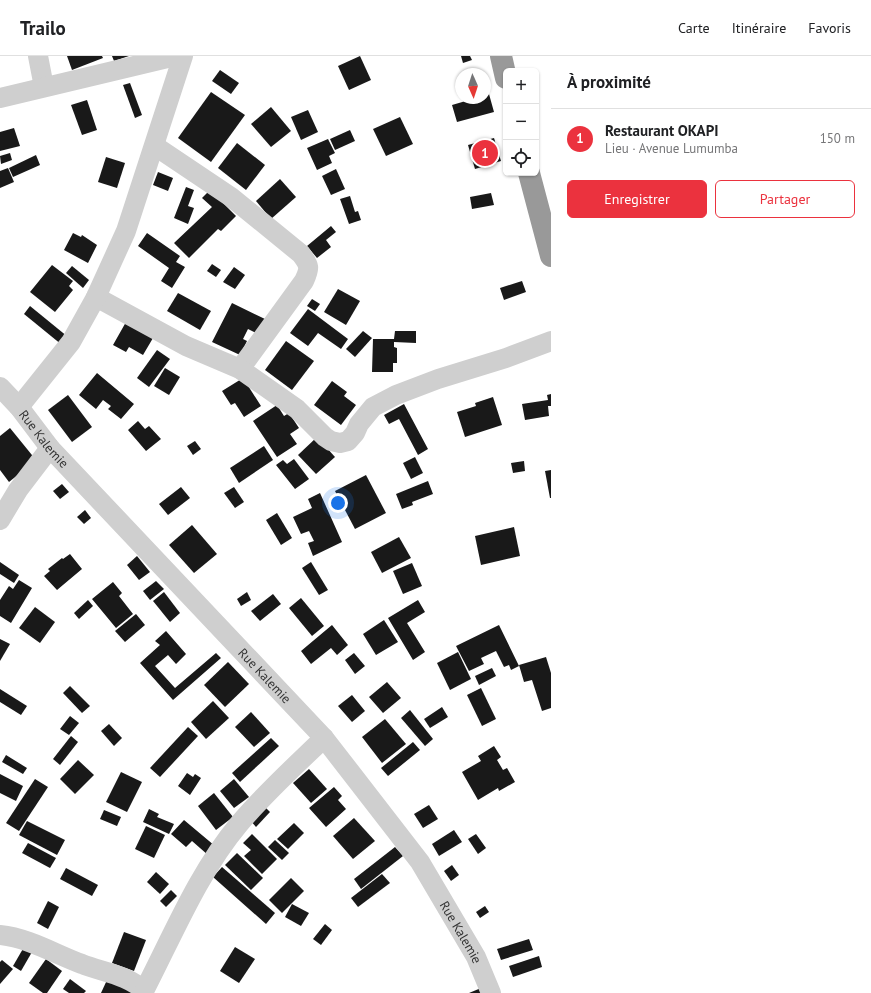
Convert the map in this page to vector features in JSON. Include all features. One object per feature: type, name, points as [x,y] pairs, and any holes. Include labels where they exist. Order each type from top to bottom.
[{"type":"highway","points":[[501,56],[504,68]]},
{"type":"highway","points":[[530,176],[551,256]]},
{"type":"street","points":[[38,56],[44,87]]},
{"type":"street","points":[[0,98],[176,56]]},
{"type":"street","points":[[20,407],[70,342],[96,297],[126,231],[155,146],[183,56]]},
{"type":"street","points":[[155,146],[231,197],[301,254],[308,263],[308,271],[304,281],[240,369]]},
{"type":"street","points":[[96,297],[186,346],[240,369],[297,409],[331,441],[340,443],[348,441],[359,424],[373,408],[396,395],[551,341]]},
{"type":"street","name":"Rue Kalemie","points":[[0,387],[20,407],[50,448],[324,738],[420,862],[476,957],[491,993]]},
{"type":"street","points":[[0,520],[18,490],[50,448]]},
{"type":"street","points":[[0,935],[9,936],[41,946],[82,965],[137,984],[144,992],[204,874],[238,825],[277,783],[324,738]]},
{"type":"building","points":[[67,56],[102,56],[103,58],[72,70]]},
{"type":"building","points":[[112,56],[129,56],[114,61]]},
{"type":"building","points":[[360,56],[371,80],[349,90],[338,66]]},
{"type":"building","points":[[461,56],[470,56],[472,60],[463,63]]},
{"type":"building","points":[[220,70],[239,83],[231,94],[212,81]]},
{"type":"building","points":[[130,83],[142,115],[135,118],[123,85]]},
{"type":"building","points":[[211,92],[245,115],[211,162],[178,138]]},
{"type":"building","points":[[87,100],[97,130],[82,135],[71,105]]},
{"type":"building","points":[[491,101],[494,112],[457,122],[452,105],[491,104]]},
{"type":"building","points":[[271,107],[291,131],[271,147],[251,124]]},
{"type":"building","points":[[308,110],[318,132],[301,140],[291,117]]},
{"type":"building","points":[[400,117],[413,144],[386,156],[373,129]]},
{"type":"building","points":[[14,128],[20,146],[0,151],[0,132]]},
{"type":"building","points":[[350,130],[355,141],[335,150],[330,139]]},
{"type":"building","points":[[494,138],[501,161],[475,169],[468,145]]},
{"type":"building","points":[[328,139],[335,153],[329,156],[332,163],[317,170],[307,148]]},
{"type":"building","points":[[237,143],[265,165],[246,190],[218,168]]},
{"type":"building","points":[[10,153],[12,160],[1,164],[0,156]]},
{"type":"building","points":[[36,155],[40,165],[13,177],[9,168]]},
{"type":"building","points":[[106,157],[125,163],[117,188],[98,182]]},
{"type":"building","points":[[8,168],[14,182],[0,188],[0,171]]},
{"type":"building","points":[[336,169],[345,189],[331,195],[322,176]]},
{"type":"building","points":[[158,172],[173,178],[168,191],[153,185]]},
{"type":"building","points":[[280,179],[296,197],[271,219],[256,201]]},
{"type":"building","points":[[186,187],[194,190],[188,206],[194,208],[188,224],[174,218]]},
{"type":"building","points":[[210,190],[236,216],[221,231],[218,229],[189,258],[174,243],[212,207],[202,198]]},
{"type":"building","points":[[491,193],[494,205],[472,209],[470,197]]},
{"type":"building","points":[[350,196],[355,212],[358,211],[361,220],[349,224],[340,199]]},
{"type":"building","points":[[331,226],[336,232],[326,240],[331,247],[317,258],[307,246]]},
{"type":"building","points":[[73,233],[81,237],[82,235],[97,245],[88,263],[64,250]]},
{"type":"building","points":[[147,233],[180,256],[176,262],[185,267],[172,288],[161,281],[169,268],[138,246]]},
{"type":"building","points":[[212,264],[221,270],[216,277],[207,271]]},
{"type":"building","points":[[52,265],[73,281],[69,286],[73,290],[55,312],[30,292]]},
{"type":"building","points":[[72,266],[89,280],[83,288],[66,273]]},
{"type":"building","points":[[234,267],[245,275],[235,289],[223,282]]},
{"type":"building","points":[[522,281],[526,292],[504,300],[500,288]]},
{"type":"building","points":[[338,289],[360,301],[346,325],[324,312]]},
{"type":"building","points":[[178,293],[211,311],[200,330],[167,311]]},
{"type":"building","points":[[312,299],[320,304],[315,311],[307,306]]},
{"type":"building","points":[[232,303],[265,319],[258,334],[248,329],[243,339],[247,341],[240,355],[212,342]]},
{"type":"building","points":[[30,306],[68,337],[62,345],[24,314]]},
{"type":"building","points":[[308,309],[348,339],[341,349],[318,333],[308,346],[290,333]]},
{"type":"building","points":[[126,322],[153,338],[143,355],[129,347],[126,352],[113,345]]},
{"type":"building","points":[[363,331],[372,338],[355,357],[346,349]]},
{"type":"building","points":[[395,331],[416,331],[416,343],[394,342],[394,347],[397,348],[397,363],[393,363],[393,372],[372,372],[373,339],[394,339]]},
{"type":"building","points":[[286,341],[314,361],[292,390],[265,370]]},
{"type":"building","points":[[157,350],[170,359],[149,387],[137,378]]},
{"type":"building","points":[[165,368],[180,377],[169,395],[154,386]]},
{"type":"building","points":[[97,373],[134,404],[121,419],[108,409],[111,406],[103,400],[96,409],[79,395]]},
{"type":"building","points":[[243,378],[261,406],[244,417],[235,403],[231,405],[222,391]]},
{"type":"building","points":[[332,381],[347,392],[344,396],[356,405],[341,425],[314,405]]},
{"type":"building","points":[[551,394],[551,406],[548,406],[549,416],[525,420],[522,404],[548,400],[547,395]]},
{"type":"building","points":[[68,395],[92,427],[72,442],[48,410]]},
{"type":"building","points":[[493,397],[502,425],[465,437],[457,412],[476,406],[475,403]]},
{"type":"building","points":[[404,404],[428,449],[418,455],[399,419],[389,424],[384,415]]},
{"type":"building","points":[[277,405],[284,416],[289,413],[299,428],[290,434],[297,444],[277,457],[253,421]]},
{"type":"building","points":[[138,421],[145,429],[149,426],[161,439],[146,451],[128,430]]},
{"type":"building","points":[[10,428],[36,460],[9,482],[0,470],[0,436]]},
{"type":"building","points":[[317,437],[335,457],[316,474],[298,455]]},
{"type":"building","points":[[195,441],[201,449],[193,455],[187,446]]},
{"type":"building","points":[[264,446],[273,460],[239,483],[230,468]]},
{"type":"building","points":[[415,457],[423,473],[411,479],[403,463]]},
{"type":"building","points":[[294,459],[309,479],[295,489],[276,465],[283,460],[287,464]]},
{"type":"building","points":[[524,461],[525,471],[513,473],[511,463]]},
{"type":"building","points":[[551,470],[551,498],[550,498],[545,471]]},
{"type":"building","points":[[366,475],[386,513],[355,529],[335,491]]},
{"type":"building","points":[[428,481],[433,494],[412,502],[413,505],[402,509],[396,494]]},
{"type":"building","points":[[62,484],[69,492],[60,499],[53,491]]},
{"type":"building","points":[[181,487],[190,498],[168,515],[159,504]]},
{"type":"building","points":[[234,487],[244,502],[235,508],[224,493]]},
{"type":"building","points":[[320,493],[342,542],[313,556],[308,543],[314,541],[309,531],[301,534],[293,517],[312,508],[308,499]]},
{"type":"building","points":[[85,510],[91,518],[84,524],[77,517]]},
{"type":"building","points":[[277,513],[292,538],[281,545],[266,520]]},
{"type":"building","points":[[192,525],[217,554],[194,573],[169,545]]},
{"type":"building","points":[[514,527],[520,556],[481,565],[475,536]]},
{"type":"building","points":[[399,537],[411,558],[382,573],[371,552]]},
{"type":"building","points":[[70,554],[82,569],[57,590],[44,576],[50,571],[48,569],[62,558],[63,559]]},
{"type":"building","points":[[137,556],[150,572],[139,580],[127,565]]},
{"type":"building","points":[[0,562],[19,575],[14,583],[0,574]]},
{"type":"building","points":[[311,562],[328,590],[319,595],[302,568]]},
{"type":"building","points":[[412,563],[422,586],[403,594],[393,571]]},
{"type":"building","points":[[19,580],[32,588],[11,623],[0,616],[0,600],[9,586],[13,589]]},
{"type":"building","points":[[156,581],[164,589],[150,600],[143,591]]},
{"type":"building","points":[[113,582],[122,593],[119,596],[133,614],[116,628],[92,599]]},
{"type":"building","points":[[164,592],[180,613],[170,622],[153,601]]},
{"type":"building","points":[[247,592],[251,600],[241,606],[237,599]]},
{"type":"building","points":[[273,594],[281,604],[260,621],[251,611]]},
{"type":"building","points":[[301,598],[324,626],[312,636],[289,608]]},
{"type":"building","points":[[88,600],[93,606],[79,619],[74,613]]},
{"type":"building","points":[[418,600],[425,612],[407,623],[425,652],[413,660],[388,618]]},
{"type":"building","points":[[35,607],[55,622],[40,643],[19,628]]},
{"type":"building","points":[[136,614],[145,625],[125,642],[115,631]]},
{"type":"building","points":[[384,620],[398,642],[376,655],[363,634]]},
{"type":"building","points":[[332,625],[348,645],[337,655],[331,648],[311,664],[301,651]]},
{"type":"building","points":[[499,625],[519,666],[511,670],[509,665],[504,667],[496,651],[481,658],[484,664],[469,671],[456,646]]},
{"type":"building","points":[[166,631],[186,654],[176,664],[168,655],[155,666],[175,688],[216,653],[221,658],[173,700],[140,663],[160,645],[155,641]]},
{"type":"building","points":[[0,639],[10,644],[0,661]]},
{"type":"building","points":[[458,652],[471,679],[450,690],[437,663]]},
{"type":"building","points":[[354,653],[365,666],[355,674],[345,660]]},
{"type":"building","points":[[546,657],[551,673],[551,708],[542,711],[532,680],[524,682],[519,665]]},
{"type":"building","points":[[228,662],[249,684],[225,707],[204,685]]},
{"type":"building","points":[[492,668],[496,676],[479,685],[475,676]]},
{"type":"building","points":[[387,682],[401,698],[383,713],[369,697]]},
{"type":"building","points":[[70,686],[90,706],[82,713],[63,693]]},
{"type":"building","points":[[481,688],[496,719],[482,726],[467,695]]},
{"type":"building","points":[[0,689],[27,706],[21,715],[0,702]]},
{"type":"building","points":[[352,695],[365,711],[352,722],[338,706]]},
{"type":"building","points":[[213,701],[229,718],[206,739],[191,722]]},
{"type":"building","points":[[442,707],[448,717],[430,728],[424,719]]},
{"type":"building","points":[[410,710],[433,739],[425,746],[401,718]]},
{"type":"building","points":[[251,712],[270,733],[254,747],[235,727]]},
{"type":"building","points":[[70,716],[79,723],[69,735],[60,729]]},
{"type":"building","points":[[385,719],[406,744],[382,763],[362,737]]},
{"type":"building","points":[[109,724],[122,738],[114,746],[101,731]]},
{"type":"building","points":[[188,727],[198,736],[160,777],[150,768]]},
{"type":"building","points":[[71,736],[78,742],[60,765],[53,759]]},
{"type":"building","points":[[271,738],[279,746],[240,782],[232,773]]},
{"type":"building","points":[[413,742],[420,750],[388,776],[381,768]]},
{"type":"building","points":[[494,746],[501,757],[497,760],[503,770],[507,768],[515,782],[499,791],[498,788],[478,800],[462,772],[481,761],[478,756]]},
{"type":"building","points":[[6,755],[27,768],[23,774],[2,762]]},
{"type":"building","points":[[78,760],[94,775],[75,794],[60,779]]},
{"type":"building","points":[[309,769],[327,789],[311,803],[293,783]]},
{"type":"building","points":[[121,772],[142,782],[127,812],[106,802]]},
{"type":"building","points":[[187,773],[193,777],[195,774],[201,778],[190,795],[178,786]]},
{"type":"building","points":[[0,774],[23,786],[16,801],[0,793]]},
{"type":"building","points":[[35,779],[48,787],[19,831],[6,823]]},
{"type":"building","points":[[234,779],[249,797],[234,808],[220,791]]},
{"type":"building","points":[[334,787],[342,796],[338,800],[346,809],[326,827],[309,808]]},
{"type":"building","points":[[214,793],[233,817],[216,830],[198,806]]},
{"type":"building","points":[[429,805],[438,819],[423,828],[414,814]]},
{"type":"building","points":[[264,806],[270,812],[256,827],[250,820]]},
{"type":"building","points":[[149,809],[159,814],[157,817],[174,824],[169,834],[143,822]]},
{"type":"building","points":[[104,810],[121,817],[117,826],[100,819]]},
{"type":"building","points":[[354,818],[375,841],[353,859],[333,836]]},
{"type":"building","points":[[184,820],[215,846],[208,855],[192,841],[186,847],[171,834]]},
{"type":"building","points":[[27,821],[65,840],[57,855],[19,835]]},
{"type":"building","points":[[294,823],[304,833],[288,849],[277,839]]},
{"type":"building","points":[[146,826],[165,835],[154,858],[135,849]]},
{"type":"building","points":[[454,830],[462,842],[439,856],[432,844]]},
{"type":"building","points":[[252,834],[277,859],[262,874],[244,856],[251,850],[243,843]]},
{"type":"building","points":[[476,834],[486,848],[478,854],[468,839]]},
{"type":"building","points":[[275,840],[289,853],[282,860],[268,847]]},
{"type":"building","points":[[28,843],[56,858],[50,868],[22,853]]},
{"type":"building","points":[[395,847],[403,856],[361,889],[354,879]]},
{"type":"building","points":[[237,853],[263,878],[251,890],[225,865]]},
{"type":"building","points":[[452,865],[459,875],[451,881],[444,871]]},
{"type":"building","points":[[222,867],[275,913],[266,924],[213,877]]},
{"type":"building","points":[[66,868],[98,885],[92,896],[60,879]]},
{"type":"building","points":[[156,872],[169,884],[160,894],[147,882]]},
{"type":"building","points":[[382,874],[390,883],[358,907],[351,898]]},
{"type":"building","points":[[291,878],[304,891],[282,913],[269,900]]},
{"type":"building","points":[[171,890],[177,896],[166,907],[160,901]]},
{"type":"building","points":[[48,901],[59,907],[48,929],[37,923]]},
{"type":"building","points":[[292,904],[309,913],[301,926],[285,917]]},
{"type":"building","points":[[485,906],[489,912],[480,918],[476,912]]},
{"type":"building","points":[[325,924],[332,930],[321,945],[313,939]]},
{"type":"building","points":[[124,932],[146,940],[134,971],[112,963]]},
{"type":"building","points":[[529,939],[533,950],[501,960],[497,949]]},
{"type":"building","points":[[24,947],[32,952],[21,971],[13,966]]},
{"type":"building","points":[[235,947],[255,959],[239,983],[220,971]]},
{"type":"building","points":[[539,956],[542,967],[513,977],[509,966]]},
{"type":"building","points":[[46,959],[62,971],[47,993],[43,993],[29,983]]},
{"type":"building","points":[[2,960],[13,969],[0,984],[0,962]]},
{"type":"building","points":[[70,979],[86,991],[84,993],[69,993],[63,989]]},
{"type":"building","points":[[107,980],[134,993],[101,993]]},
{"type":"building","points":[[481,988],[482,993],[469,993]]},
{"type":"place","name":"Restaurant OKAPI","points":[[485,153]]}]
